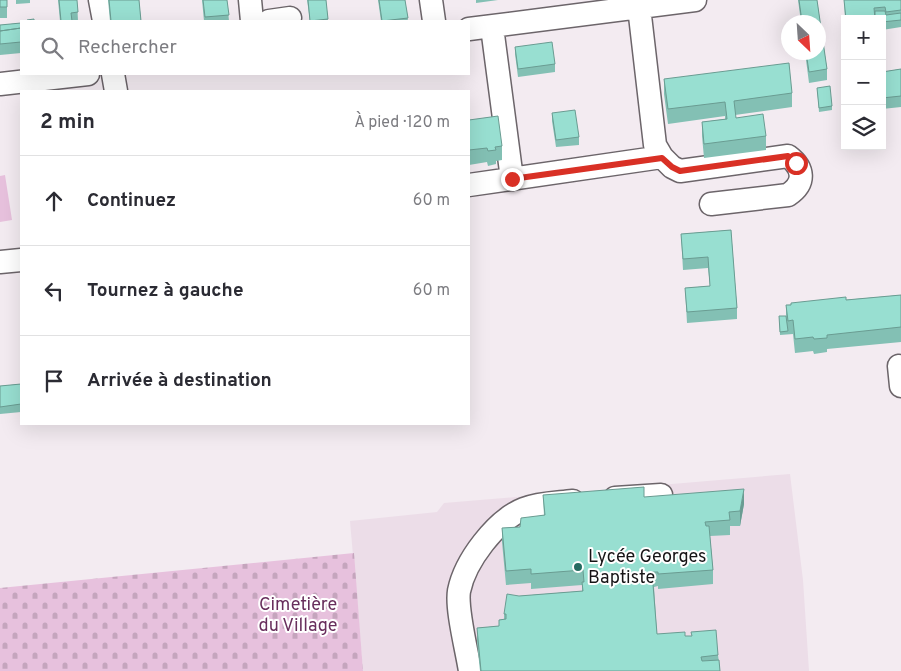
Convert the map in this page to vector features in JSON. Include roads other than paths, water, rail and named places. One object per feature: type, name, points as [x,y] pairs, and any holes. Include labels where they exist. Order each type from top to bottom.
[{"type":"lane","points":[[100,0],[104,20]]},
{"type":"lane","points":[[250,0],[252,20]]},
{"type":"lane","points":[[431,0],[434,20]]},
{"type":"lane","points":[[470,29],[492,27],[616,5],[639,7],[695,0]]},
{"type":"lane","points":[[639,7],[655,144],[662,158],[680,171],[788,156],[796,163],[801,172],[800,182],[794,191],[788,195],[711,204]]},
{"type":"lane","points":[[492,27],[512,179]]},
{"type":"lane","points":[[0,84],[79,75]]},
{"type":"lane","points":[[113,75],[116,90]]},
{"type":"lane","points":[[470,185],[662,158]]},
{"type":"lane","points":[[0,262],[20,260]]},
{"type":"lane","points":[[470,671],[459,591],[470,561],[481,545],[506,518],[524,508],[544,504],[661,496]]},
{"type":"place","name":"Lycée Georges Baptiste","points":[[578,567]]},
{"type":"park label","name":"Cimetière du Village","points":[[298,615]]}]
